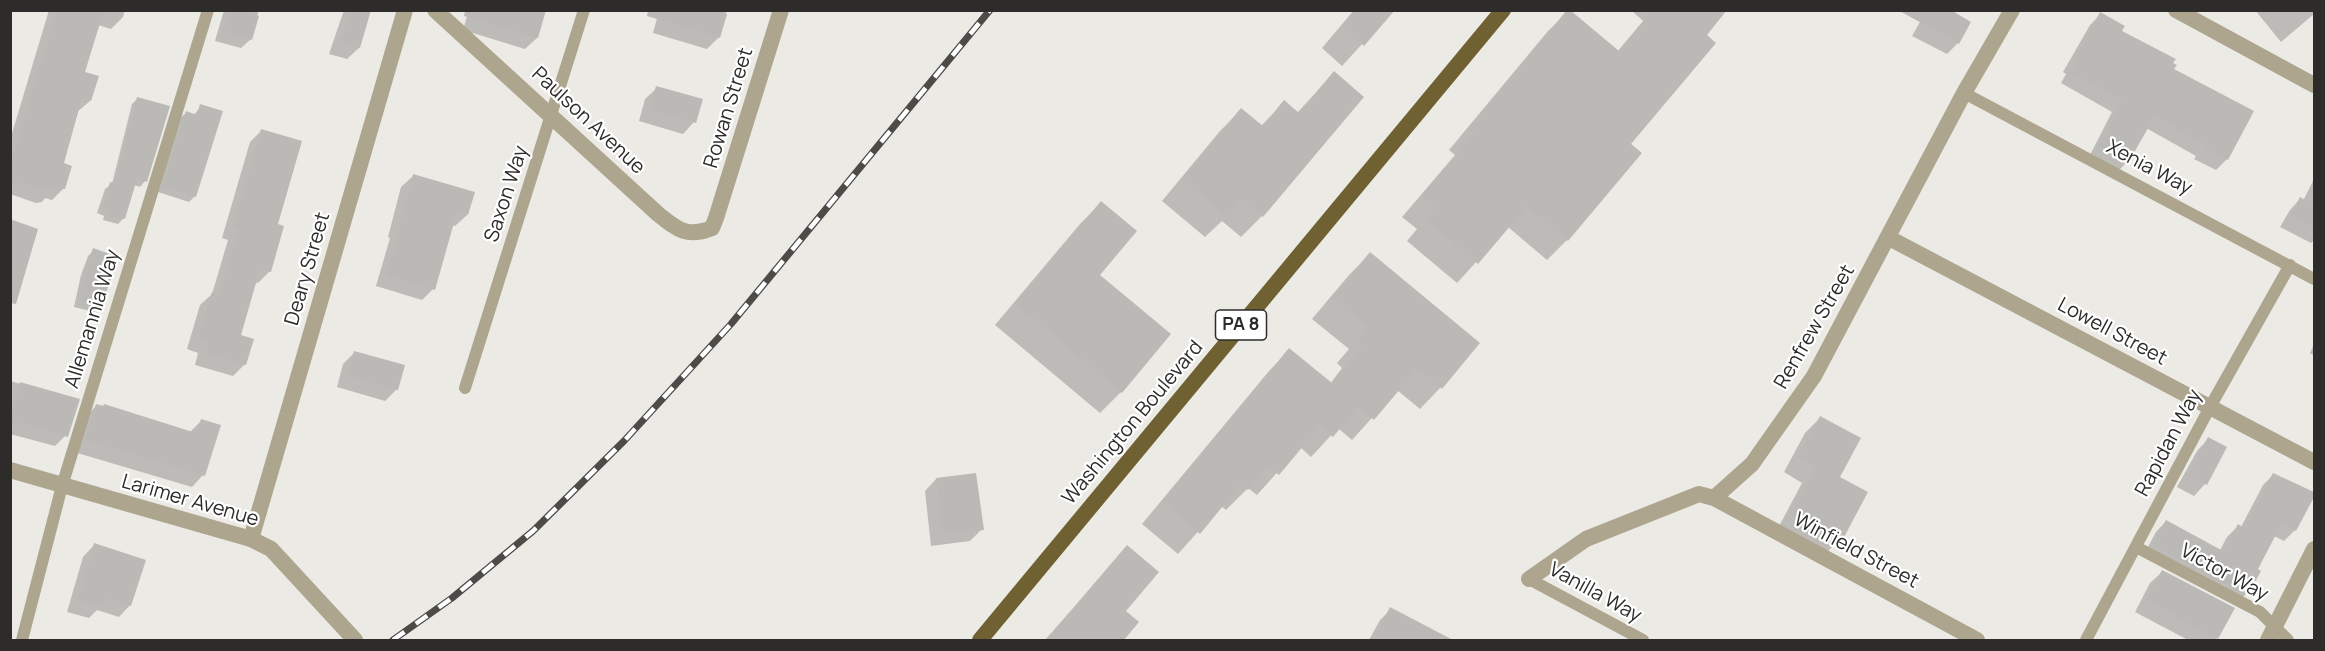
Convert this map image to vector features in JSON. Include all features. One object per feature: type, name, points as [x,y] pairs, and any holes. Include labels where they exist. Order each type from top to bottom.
[{"type":"highway","name":"Washington Boulevard","points":[[980,640],[1503,10]]},
{"type":"street","name":"Deary Street","points":[[251,539],[405,10]]},
{"type":"street","name":"Paulson Avenue","points":[[435,10],[675,228],[696,234],[712,228],[716,218]]},
{"type":"street","name":"Rowan Street","points":[[716,218],[781,10]]},
{"type":"street","name":"Renfrew Street","points":[[1714,498],[1752,464],[1814,376],[1964,93],[2012,10]]},
{"type":"street","points":[[2176,10],[2314,85]]},
{"type":"street","name":"Lowell Street","points":[[1889,238],[2314,462]]},
{"type":"street","name":"Larimer Avenue","points":[[10,470],[251,539],[271,549],[355,640]]},
{"type":"street","points":[[1529,579],[1587,539],[1699,494],[1714,498]]},
{"type":"street","name":"Winfield Street","points":[[1714,498],[1977,640]]},
{"type":"street","points":[[2271,634],[2314,549]]},
{"type":"lane","name":"Allemannia Way","points":[[22,640],[62,486],[208,10]]},
{"type":"lane","name":"Saxon Way","points":[[465,388],[584,10]]},
{"type":"lane","name":"Xenia Way","points":[[1964,93],[2314,279]]},
{"type":"lane","name":"Rapidan Way","points":[[2086,640],[2210,407],[2290,265]]},
{"type":"lane","name":"Victor Way","points":[[2136,547],[2260,612],[2271,634],[2288,640]]},
{"type":"lane","name":"Vanilla Way","points":[[1529,579],[1643,640]]},
{"type":"building","points":[[57,10],[104,10],[85,72],[99,76],[91,101],[82,98],[64,163],[72,166],[65,189],[56,187],[55,191],[50,190],[49,192],[10,180],[10,164]]},
{"type":"building","points":[[230,10],[240,10],[259,16],[252,40],[224,31]]},
{"type":"building","points":[[350,10],[371,10],[360,48],[340,43]]},
{"type":"building","points":[[465,10],[546,10],[538,38],[464,16]]},
{"type":"building","points":[[648,10],[715,10],[727,14],[720,38],[647,16]]},
{"type":"building","points":[[1355,10],[1395,10],[1364,46],[1342,26]]},
{"type":"building","points":[[1567,10],[1570,10],[1619,51],[1653,10],[1727,10],[1707,35],[1716,43],[1631,144],[1642,153],[1568,241],[1527,206],[1478,264],[1426,220],[1436,208],[1421,196],[1474,134],[1468,129]]},
{"type":"building","points":[[1898,10],[1951,10],[1971,22],[1959,44]]},
{"type":"building","points":[[2100,12],[2125,26],[2122,31],[2176,59],[2173,63],[2177,65],[2174,69],[2254,111],[2228,160],[2204,148],[2206,145],[2155,116],[2128,163],[2098,146],[2122,101],[2071,72],[2076,63],[2073,61]]},
{"type":"building","points":[[1334,71],[1364,97],[1263,217],[1243,199],[1227,217],[1182,179],[1241,108],[1263,126],[1284,100],[1299,113]]},
{"type":"building","points":[[656,86],[703,99],[696,123],[649,109]]},
{"type":"building","points":[[137,97],[170,106],[147,182],[137,179],[125,219],[107,215],[109,210],[102,208],[110,182],[115,183]]},
{"type":"building","points":[[200,104],[223,111],[196,197],[162,187],[186,111],[197,115]]},
{"type":"building","points":[[261,129],[302,141],[278,224],[284,226],[271,272],[260,269],[241,335],[254,339],[246,365],[206,353],[209,341],[198,338],[212,292],[219,294],[239,228],[233,226]]},
{"type":"building","points":[[413,174],[475,192],[468,215],[457,212],[435,290],[386,275],[401,226],[399,226]]},
{"type":"building","points":[[2300,197],[2314,205],[2314,229],[2290,216]]},
{"type":"building","points":[[1101,201],[1137,231],[1100,275],[1171,334],[1122,393],[1015,303]]},
{"type":"building","points":[[10,219],[38,229],[16,304],[10,303]]},
{"type":"building","points":[[93,248],[118,257],[101,308],[79,301]]},
{"type":"building","points":[[1370,252],[1480,343],[1442,389],[1417,369],[1374,420],[1358,407],[1333,437],[1320,426],[1279,475],[1268,466],[1248,490],[1241,484],[1200,534],[1162,502],[1289,348],[1332,383],[1362,346],[1357,342],[1369,327],[1332,298]]},
{"type":"building","points":[[354,351],[405,365],[398,390],[348,376]]},
{"type":"building","points":[[20,382],[80,399],[68,437],[10,420]]},
{"type":"building","points":[[96,404],[103,406],[104,404],[196,433],[201,419],[221,425],[205,476],[85,440]]},
{"type":"building","points":[[1820,416],[1861,438],[1840,477],[1868,492],[1843,539],[1791,514],[1816,467],[1798,457]]},
{"type":"building","points":[[2208,437],[2227,447],[2207,485],[2188,475]]},
{"type":"building","points":[[976,473],[984,530],[943,535],[936,478]]},
{"type":"building","points":[[2273,473],[2314,492],[2314,497],[2296,531],[2282,523],[2258,569],[2261,571],[2249,593],[2244,590],[2242,593],[2153,545],[2166,520],[2223,551],[2238,524],[2244,528]]},
{"type":"building","points":[[94,543],[146,560],[131,606],[105,598],[102,607],[78,600]]},
{"type":"building","points":[[1127,545],[1159,572],[1126,611],[1139,622],[1124,640],[1046,640]]},
{"type":"building","points":[[2162,570],[2235,608],[2218,639],[2146,600]]},
{"type":"building","points":[[1390,607],[1453,640],[1373,640]]},
{"type":"railway","points":[[393,640],[452,598],[533,531],[624,441],[731,324],[990,10]]}]
